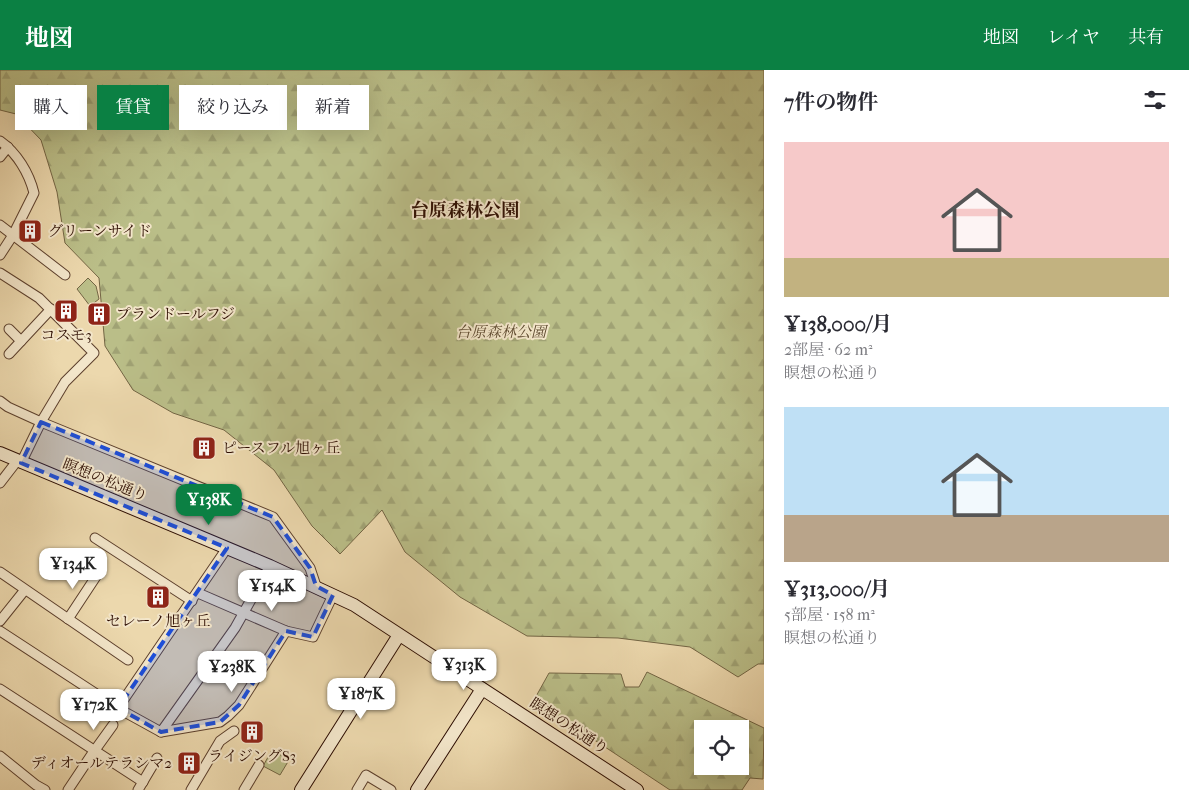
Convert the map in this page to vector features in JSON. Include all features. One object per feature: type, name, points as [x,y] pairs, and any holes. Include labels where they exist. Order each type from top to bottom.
[{"type":"street","points":[[0,157],[4,144]]},
{"type":"street","points":[[0,255],[13,235],[34,192],[30,177],[4,144]]},
{"type":"street","points":[[0,225],[65,275]]},
{"type":"street","points":[[0,273],[40,298],[94,353],[65,382],[19,462],[0,483]]},
{"type":"street","points":[[9,354],[51,309]]},
{"type":"street","points":[[10,329],[21,341]]},
{"type":"street","points":[[0,401],[8,407],[41,422],[273,518],[310,568],[316,586]]},
{"type":"street","name":"瞑想の松通り","points":[[0,453],[270,566],[354,605],[637,790]]},
{"type":"street","points":[[95,538],[192,601]]},
{"type":"street","points":[[118,708],[227,548]]},
{"type":"street","points":[[161,732],[235,628],[270,566]]},
{"type":"street","points":[[0,572],[24,591],[128,660]]},
{"type":"street","points":[[68,619],[97,575]]},
{"type":"street","points":[[0,621],[24,591]]},
{"type":"street","points":[[198,592],[286,631],[313,637],[333,595]]},
{"type":"street","points":[[0,631],[118,708],[161,732],[220,722],[228,716],[239,705],[286,631]]},
{"type":"street","points":[[301,790],[399,635]]},
{"type":"street","points":[[0,689],[94,752],[140,786],[157,758]]},
{"type":"street","points":[[417,790],[482,689]]},
{"type":"street","points":[[68,790],[113,725]]},
{"type":"street","points":[[191,790],[220,741],[234,731]]},
{"type":"street","points":[[0,756],[34,788],[45,790]]},
{"type":"street","points":[[244,790],[259,766]]},
{"type":"street","points":[[357,790],[366,775],[391,790]]},
{"type":"highlighted area","points":[[41,422],[273,517],[310,568],[316,586],[333,595],[313,637],[286,631],[239,705],[220,722],[161,732],[118,708],[227,548],[21,463]]},
{"type":"green space","name":"台原森林公園","points":[[0,70],[764,70],[764,664],[758,664],[738,677],[690,647],[618,638],[527,636],[460,597],[405,552],[382,510],[340,554],[312,526],[274,470],[224,430],[173,413],[133,390],[105,346],[99,278],[65,243],[57,192],[41,140],[31,130],[87,130],[87,85],[15,85],[15,114],[0,110]]},
{"type":"green space","points":[[88,278],[96,286],[99,299],[90,306],[77,289]]},
{"type":"green space","points":[[647,672],[747,720],[694,720],[694,775],[749,775],[749,721],[764,728],[763,779],[750,778],[742,790],[670,790],[534,700],[549,673],[621,674],[625,687],[639,687]]},
{"type":"green space","points":[[272,750],[289,760],[280,775],[263,766]]},
{"type":"place","name":"グリーンサイド","points":[[30,231]]},
{"type":"place","name":"コスモ3","points":[[66,311]]},
{"type":"place","name":"プランドールフジ","points":[[99,314]]},
{"type":"place","name":"ピースフル旭ヶ丘","points":[[204,448]]},
{"type":"place","name":"セレーノ旭ヶ丘","points":[[158,597]]},
{"type":"place","name":"ライジングS3","points":[[252,732]]},
{"type":"place","name":"ディオールテラシマ2","points":[[189,763]]},
{"type":"district","name":"台原森林公園","points":[[465,210]]}]
